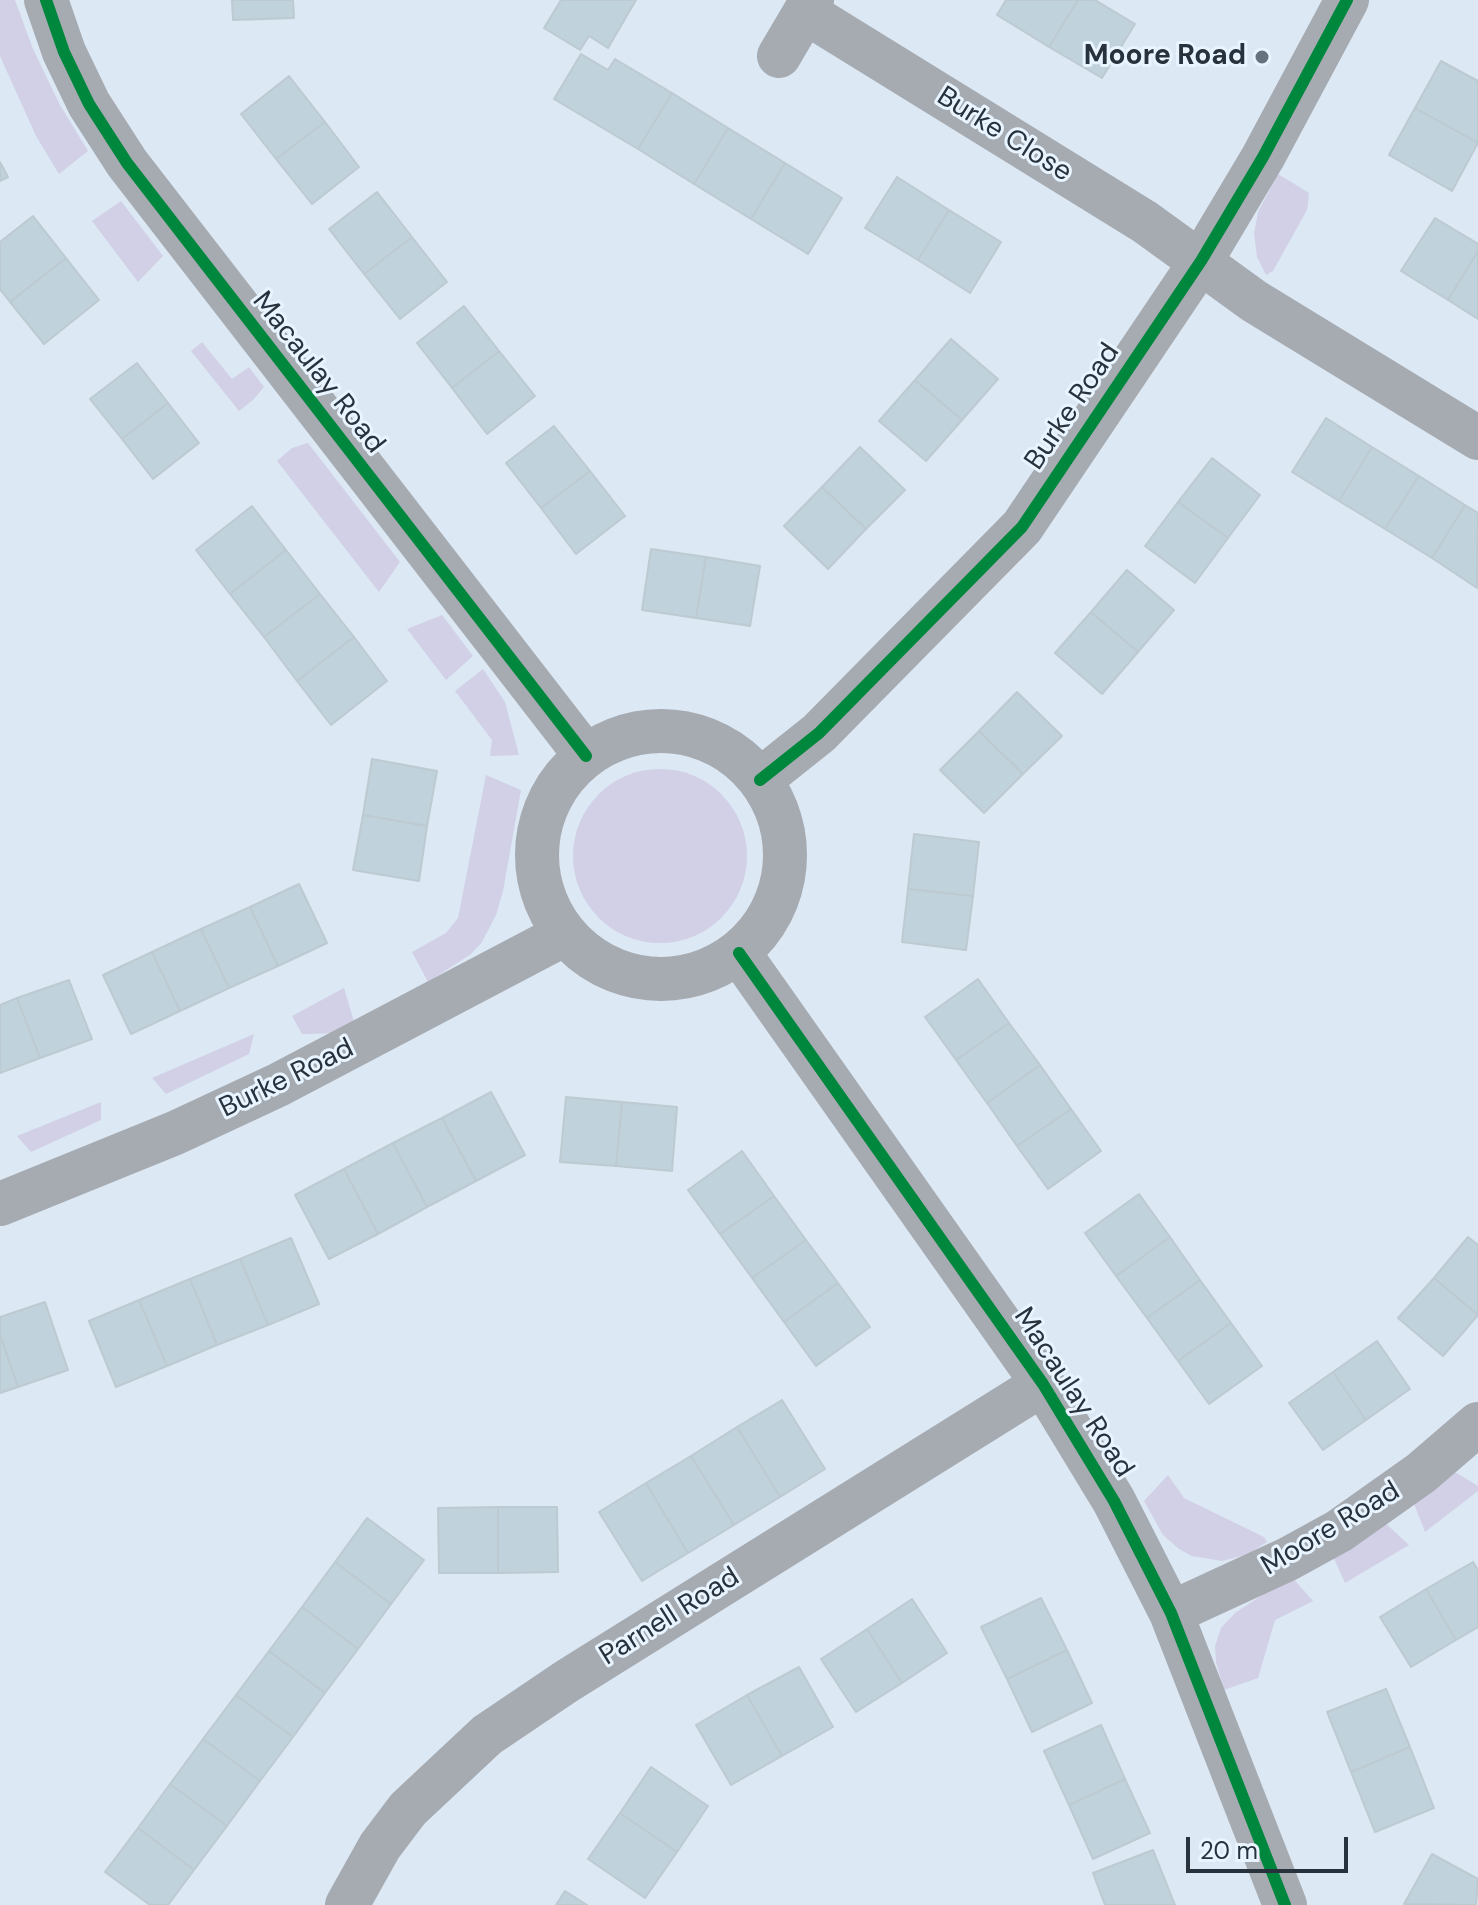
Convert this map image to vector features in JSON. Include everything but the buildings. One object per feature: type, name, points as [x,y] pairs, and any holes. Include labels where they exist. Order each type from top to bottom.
[{"type":"street","name":"Macaulay Road","points":[[46,0],[64,52],[89,104],[127,163],[586,756]]},
{"type":"street","name":"Burke Road","points":[[760,780],[819,733],[1022,527],[1201,261],[1263,157],[1347,0]]},
{"type":"street","name":"Burke Close","points":[[779,56],[808,6],[1201,261]]},
{"type":"street","points":[[1201,261],[1254,301],[1478,438]]},
{"type":"street","points":[[645,731],[678,731],[709,740],[737,757],[760,780],[779,813],[786,851],[781,889],[765,924],[739,953],[705,971],[668,980],[629,975],[594,960],[565,934],[548,906],[538,874],[537,841],[546,808],[562,779],[586,756],[614,739],[645,731]]},
{"type":"street","name":"Burke Road","points":[[0,1204],[175,1133],[278,1085],[565,934]]},
{"type":"street","name":"Macaulay Road","points":[[739,953],[1043,1384],[1114,1501],[1171,1613],[1285,1905]]},
{"type":"street","name":"Parnell Road","points":[[347,1905],[380,1846],[408,1809],[487,1735],[567,1681],[1043,1384]]},
{"type":"street","name":"Moore Road","points":[[1171,1613],[1288,1559],[1339,1531],[1421,1473],[1478,1424]]},
{"type":"shaded area","points":[[0,0],[15,0],[33,49],[60,105],[88,151],[59,174],[36,136],[0,56]]},
{"type":"shaded area","points":[[1278,174],[1309,193],[1307,210],[1273,271],[1266,275],[1257,257],[1254,234],[1258,212]]},
{"type":"shaded area","points":[[121,201],[163,256],[138,282],[92,221]]},
{"type":"shaded area","points":[[202,342],[232,379],[249,367],[264,387],[239,411],[191,351]]},
{"type":"shaded area","points":[[308,443],[400,562],[379,592],[277,461],[292,448]]},
{"type":"shaded area","points":[[442,615],[473,656],[446,680],[407,629]]},
{"type":"shaded area","points":[[483,669],[505,702],[519,755],[490,756],[492,740],[455,691]]},
{"type":"shaded area","points":[[660,769],[693,775],[722,794],[741,823],[747,856],[741,889],[722,918],[693,937],[660,943],[627,937],[598,918],[579,889],[573,856],[579,823],[598,794],[627,775]]},
{"type":"shaded area","points":[[486,775],[521,790],[503,891],[496,915],[482,942],[471,954],[428,982],[412,952],[446,933],[458,918]]},
{"type":"shaded area","points":[[344,988],[355,1025],[341,1033],[302,1034],[292,1016]]},
{"type":"shaded area","points":[[254,1034],[249,1054],[166,1094],[152,1078]]},
{"type":"shaded area","points":[[101,1102],[101,1120],[31,1152],[17,1136]]},
{"type":"shaded area","points":[[1455,1472],[1478,1486],[1478,1491],[1425,1532],[1413,1501]]},
{"type":"shaded area","points":[[1168,1475],[1184,1498],[1264,1537],[1267,1542],[1248,1554],[1222,1561],[1192,1556],[1179,1549],[1163,1535],[1144,1501]]},
{"type":"shaded area","points":[[1383,1521],[1409,1545],[1345,1583],[1332,1554]]},
{"type":"shaded area","points":[[1291,1576],[1313,1601],[1275,1620],[1258,1678],[1224,1690],[1215,1646],[1221,1628],[1235,1613]]},
{"type":"cycle path","points":[[46,0],[64,52],[89,104],[127,163],[586,756]]},
{"type":"cycle path","points":[[760,780],[819,733],[1022,527],[1201,261],[1263,157],[1347,0]]},
{"type":"cycle path","points":[[739,953],[1043,1384],[1114,1501],[1171,1613],[1285,1905]]},
{"type":"place","name":"Moore Road","points":[[1262,57]]}]
